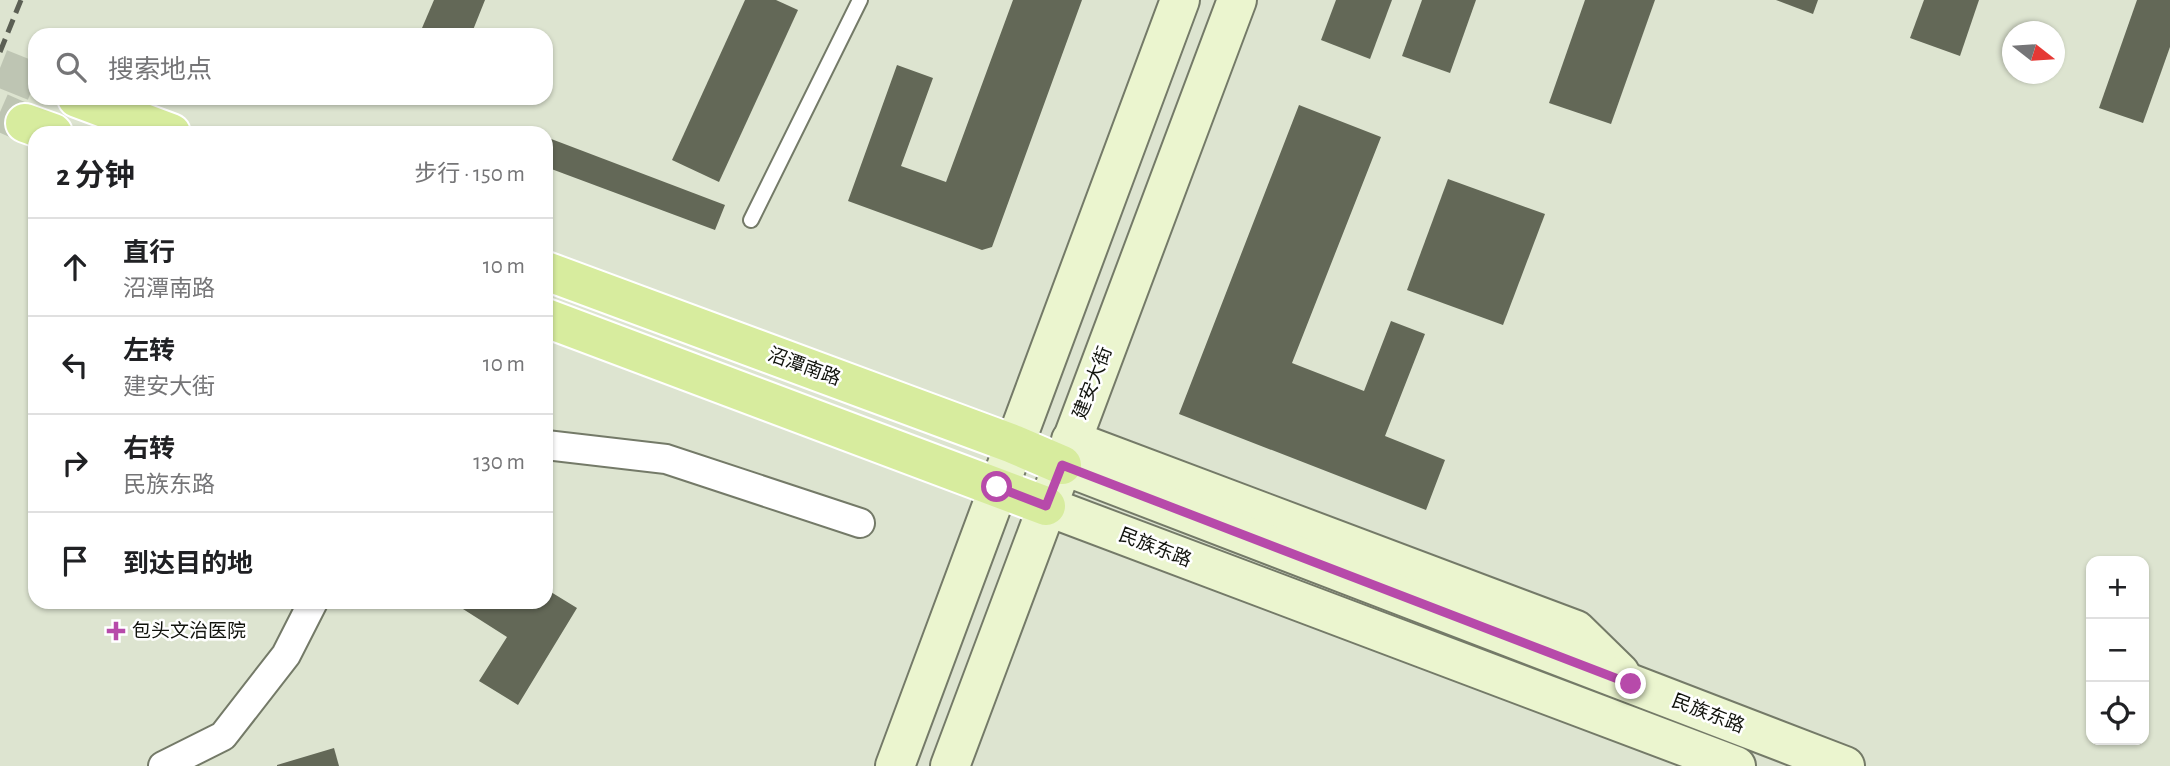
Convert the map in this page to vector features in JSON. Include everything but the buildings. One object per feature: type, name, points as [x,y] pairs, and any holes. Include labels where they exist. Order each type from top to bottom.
[{"type":"main road","points":[[895,766],[1180,0]]},
{"type":"main road","name":"建安大街","points":[[950,766],[1237,0]]},
{"type":"main road","points":[[96,105],[152,126]]},
{"type":"main road","name":"沼潭南路","points":[[553,274],[1013,444],[1066,453]]},
{"type":"main road","points":[[553,321],[1046,506]]},
{"type":"main road","name":"民族东路","points":[[1066,453],[1631,684],[1845,766]]},
{"type":"main road","name":"民族东路","points":[[1046,506],[1736,766]]},
{"type":"street","points":[[553,446],[666,459],[860,523]]},
{"type":"street","points":[[163,766],[223,736],[286,655],[309,609]]},
{"type":"lane","points":[[751,220],[860,0]]},
{"type":"tunnel","points":[[0,68],[28,79]]},
{"type":"tunnel","points":[[0,112],[25,123]]},
{"type":"railway","points":[[0,52],[21,0]]},
{"type":"place","name":"包头文治医院","points":[[116,631]]},
{"type":"route","points":[[997,487],[1046,506],[1062,465],[1631,684]]}]
